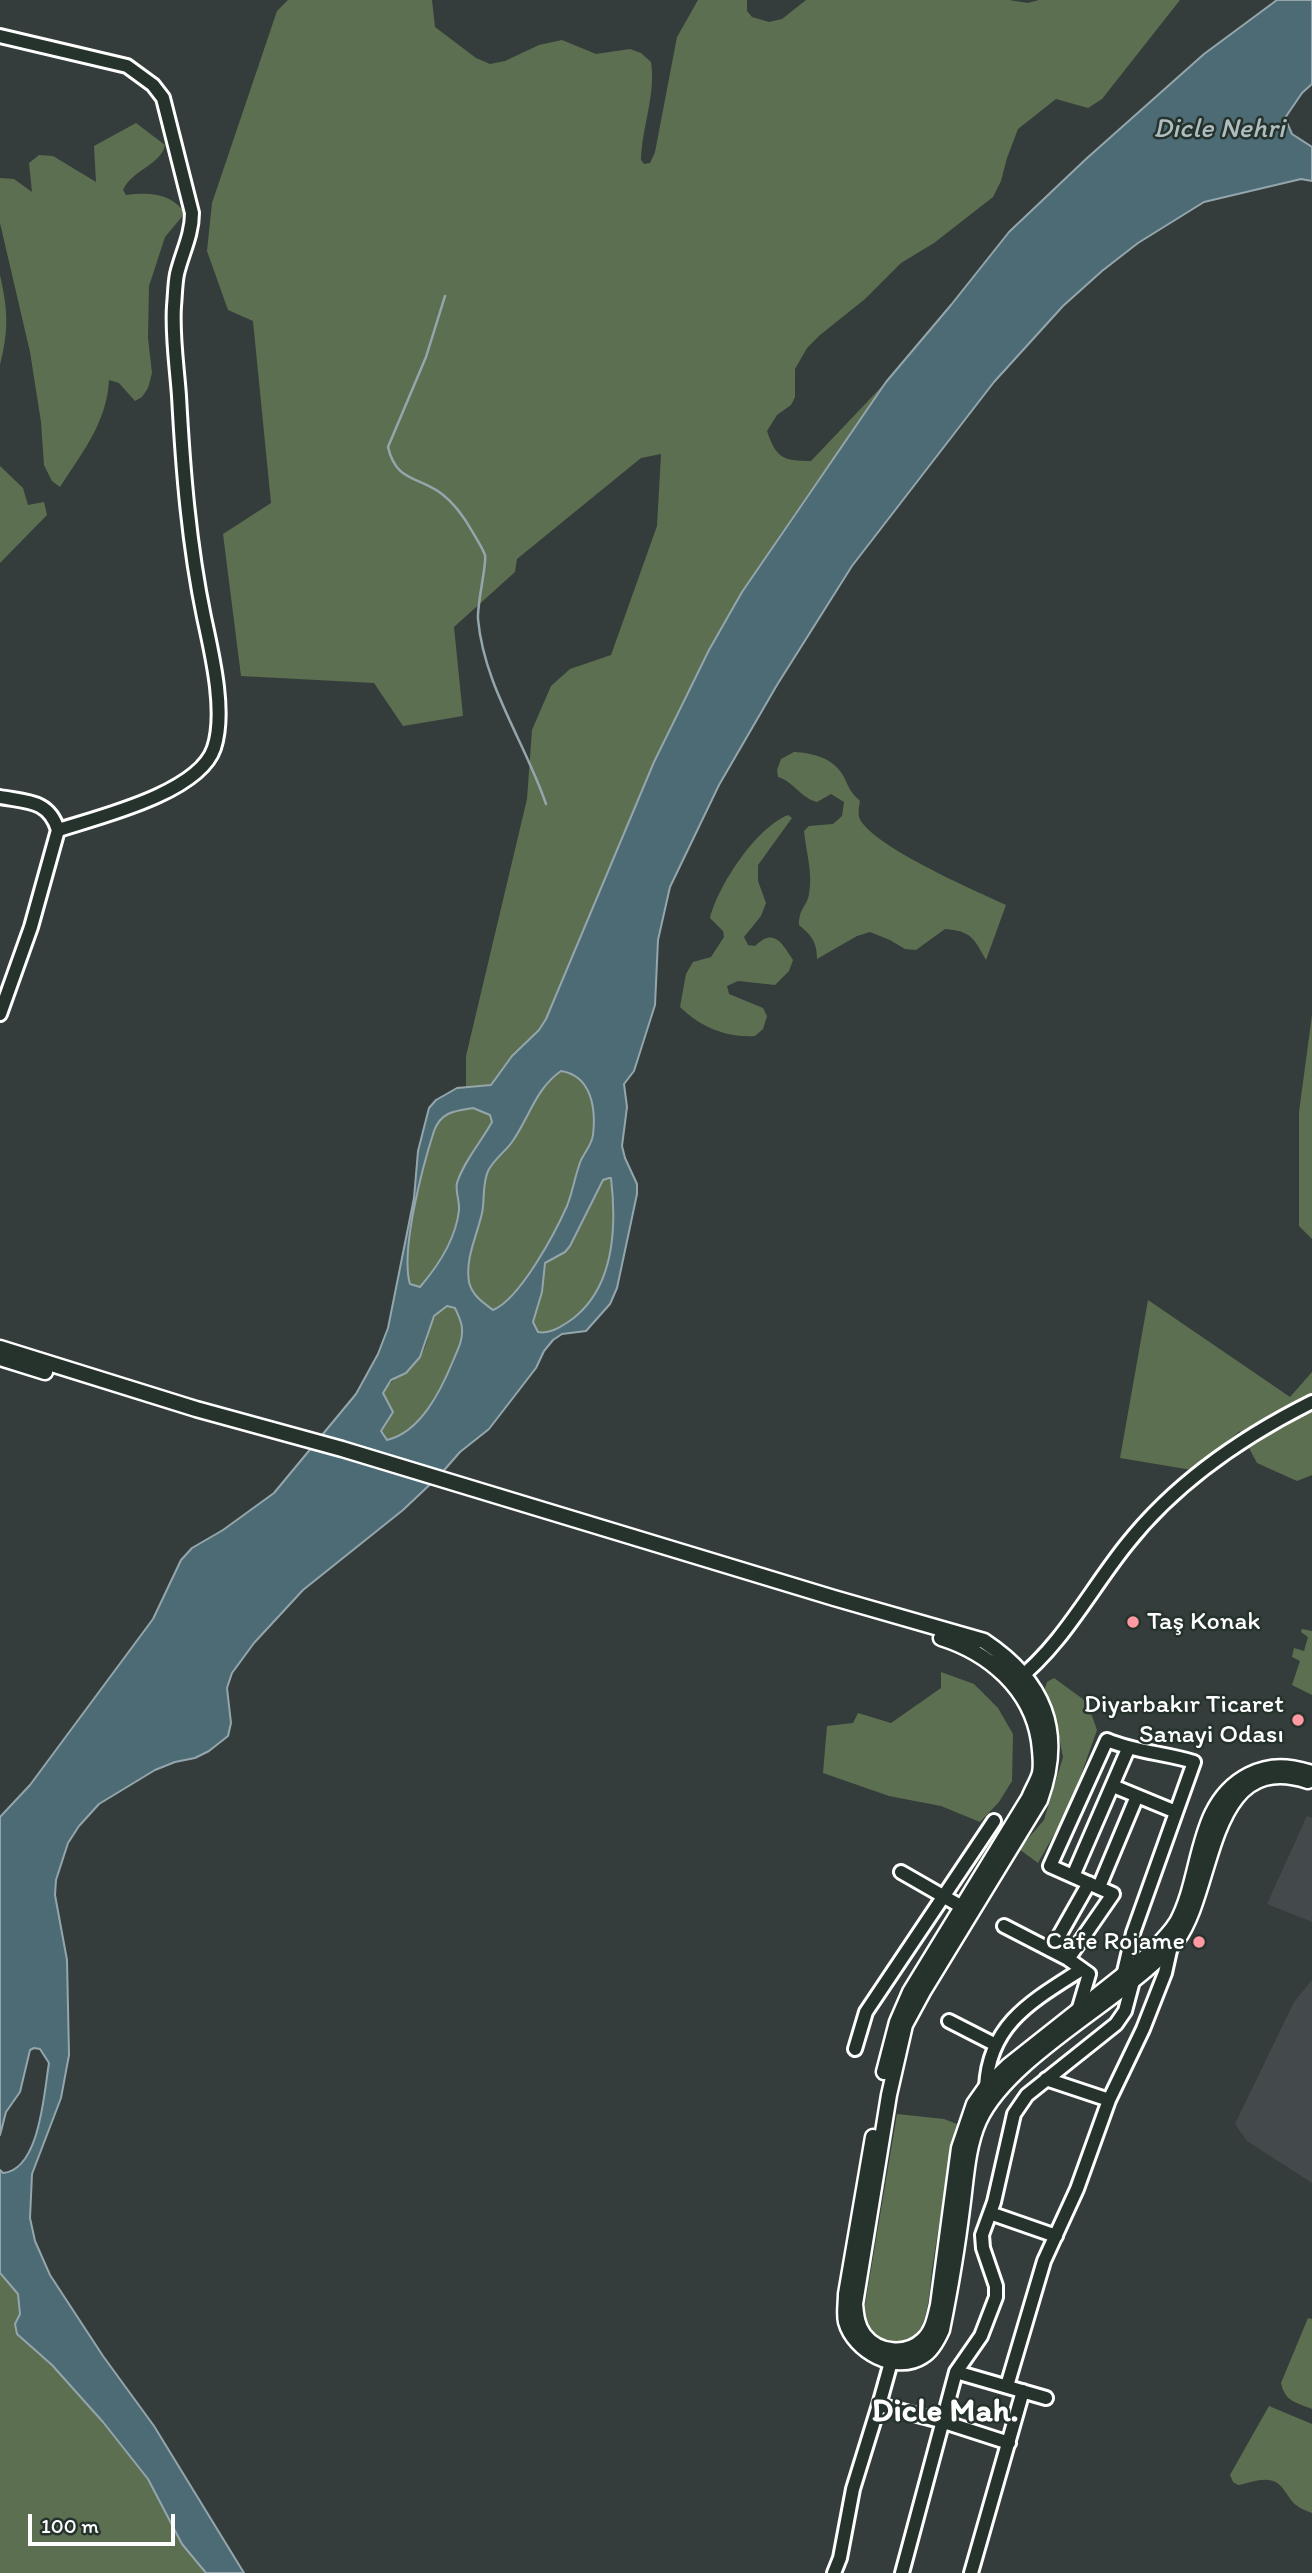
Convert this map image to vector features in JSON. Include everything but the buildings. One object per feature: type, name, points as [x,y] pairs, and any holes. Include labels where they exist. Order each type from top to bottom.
[{"type":"main road","points":[[0,1348],[196,1413]]},
{"type":"main road","points":[[0,1358],[833,1601],[984,1641],[1004,1654],[1025,1674],[1035,1690],[1049,1725],[1052,1754],[1047,1779],[1033,1811],[905,2025],[889,2095],[855,2304],[857,2321],[864,2335],[877,2346],[891,2351],[907,2349],[923,2340],[932,2328],[938,2305],[959,2148],[974,2104],[986,2087],[1008,2066],[1078,2011],[1128,1979],[1176,1923],[1214,1809],[1239,1780],[1258,1770],[1283,1765],[1312,1773]]},
{"type":"main road","points":[[833,1601],[947,1640],[977,1653],[999,1669],[1023,1696],[1036,1725],[1040,1752],[1040,1773],[1029,1798],[910,1992],[894,2032],[879,2101],[846,2294],[846,2321],[855,2340],[871,2353],[891,2362],[911,2361],[923,2356],[943,2330],[970,2153],[978,2122],[989,2102],[1007,2081],[1128,1979],[1172,1946],[1190,1919],[1217,1830],[1229,1805],[1242,1790],[1262,1780],[1280,1777],[1299,1778],[1312,1783]]},
{"type":"street","points":[[0,36],[127,66],[153,85],[163,98],[192,213],[192,228],[177,276],[174,309],[183,472],[198,588],[214,664],[218,713],[214,750],[197,772],[179,785],[145,801],[58,830]]},
{"type":"street","points":[[0,797],[42,804],[55,820],[58,830],[31,927],[0,1014]]},
{"type":"street","points":[[1012,1684],[1025,1674],[1077,1615],[1127,1544],[1165,1502],[1207,1465],[1263,1426],[1312,1402]]},
{"type":"street","points":[[902,2573],[956,2372],[981,2336],[996,2297],[996,2286],[983,2248],[982,2235],[990,2213],[1014,2114],[1027,2095],[1080,2055],[1116,2024],[1125,2011],[1133,1933],[1194,1762],[1163,1753],[1128,1749],[1107,1741],[1050,1866],[1114,1894],[1068,1959]]},
{"type":"street","points":[[1073,1876],[1128,1749]]},
{"type":"street","points":[[1112,1786],[1176,1812]]},
{"type":"street","points":[[1051,1950],[1094,1885],[1137,1796]]},
{"type":"street","points":[[855,2049],[866,2011],[994,1821]]},
{"type":"street","points":[[901,1872],[962,1908]]},
{"type":"street","points":[[1004,1926],[1068,1959],[1089,1974],[1078,2011]]},
{"type":"street","points":[[1007,2386],[1041,2270],[1077,2189],[1110,2100],[1143,2029],[1165,1973],[1172,1946]]},
{"type":"street","points":[[986,2087],[987,2067],[994,2045],[1028,2004],[1082,1969]]},
{"type":"street","points":[[949,2021],[994,2045]]},
{"type":"street","points":[[1046,2079],[1110,2100]]},
{"type":"street","points":[[990,2213],[1056,2236]]},
{"type":"street","points":[[834,2573],[840,2558],[853,2489],[891,2362]]},
{"type":"street","points":[[956,2372],[1046,2398]]},
{"type":"street","points":[[971,2573],[1023,2391]]},
{"type":"street","points":[[879,2405],[1009,2443]]},
{"type":"shaded area","points":[[1307,1816],[1312,1818],[1312,1922],[1267,1904]]},
{"type":"shaded area","points":[[1312,1980],[1312,2183],[1247,2141],[1235,2124],[1294,2002]]},
{"type":"green space","points":[[288,0],[432,0],[435,27],[476,58],[490,64],[505,61],[539,45],[562,40],[596,54],[630,49],[641,53],[651,62],[652,74],[642,147],[641,160],[644,164],[650,163],[655,152],[677,37],[698,0],[747,0],[747,11],[752,17],[769,22],[782,19],[806,0],[1009,0],[1028,3],[1039,0],[1180,0],[1102,99],[1088,108],[1056,99],[1018,129],[993,197],[934,243],[901,263],[865,299],[807,348],[795,369],[795,397],[791,405],[777,415],[767,431],[777,452],[787,459],[811,461],[886,382],[772,547],[729,615],[687,694],[644,786],[546,1019],[512,1056],[490,1086],[466,1087],[466,1056],[527,799],[532,730],[551,686],[570,669],[611,655],[657,526],[661,454],[641,458],[517,559],[515,572],[454,627],[463,716],[403,726],[374,683],[241,676],[223,534],[271,503],[253,321],[228,310],[207,251],[212,203],[277,11]]},
{"type":"green space","points":[[136,123],[165,145],[158,158],[133,177],[123,190],[126,195],[159,195],[173,201],[185,213],[165,237],[149,286],[148,338],[152,373],[148,388],[142,397],[135,401],[119,383],[109,380],[104,410],[85,449],[60,487],[52,481],[44,465],[41,422],[30,352],[0,223],[0,178],[14,179],[32,192],[29,163],[39,155],[53,156],[96,182],[94,146]]},
{"type":"green space","points":[[0,275],[6,320],[0,365]]},
{"type":"green space","points":[[0,466],[23,488],[28,505],[44,502],[47,515],[0,563]]},
{"type":"green space","points":[[794,752],[816,755],[835,765],[860,801],[859,817],[882,841],[925,866],[1006,905],[986,960],[971,937],[945,929],[916,950],[905,949],[870,932],[857,936],[817,959],[813,940],[799,925],[810,886],[804,831],[809,826],[833,824],[842,816],[844,802],[831,794],[817,802],[811,800],[789,782],[778,777],[777,770],[781,759]]},
{"type":"green space","points":[[788,815],[792,818],[758,865],[758,881],[766,903],[761,916],[744,937],[748,945],[755,946],[767,938],[777,939],[793,960],[789,971],[775,985],[738,981],[727,986],[729,994],[763,1008],[767,1016],[763,1029],[755,1036],[714,1030],[680,1007],[686,974],[693,962],[711,957],[724,937],[723,931],[710,918],[730,874],[752,844]]},
{"type":"green space","points":[[1312,1015],[1312,1239],[1299,1226],[1299,1112]]},
{"type":"green space","points":[[561,1071],[579,1079],[589,1095],[594,1125],[592,1138],[554,1233],[525,1280],[503,1304],[493,1310],[472,1291],[468,1273],[482,1213],[486,1176],[493,1163],[518,1133],[545,1086]]},
{"type":"green space","points":[[473,1108],[490,1114],[492,1122],[468,1159],[457,1183],[459,1210],[454,1231],[439,1261],[420,1287],[410,1284],[410,1230],[434,1131],[444,1116]]},
{"type":"green space","points":[[609,1177],[613,1216],[610,1255],[605,1273],[586,1306],[552,1331],[538,1332],[533,1323],[542,1292],[545,1264],[570,1247],[603,1180]]},
{"type":"green space","points":[[1148,1300],[1290,1397],[1312,1372],[1312,1475],[1297,1481],[1257,1463],[1240,1431],[1192,1470],[1120,1458]]},
{"type":"green space","points":[[447,1306],[455,1308],[462,1330],[461,1342],[448,1372],[436,1397],[420,1419],[399,1435],[387,1440],[381,1431],[392,1413],[383,1393],[418,1360],[425,1347],[432,1321],[440,1310]]},
{"type":"green space","points":[[1302,1629],[1312,1631],[1312,1695],[1292,1685],[1300,1661],[1292,1657],[1294,1648],[1304,1651],[1308,1637],[1301,1632]]},
{"type":"green space","points":[[941,1672],[974,1684],[998,1708],[1013,1734],[1012,1781],[999,1802],[980,1822],[941,1806],[889,1796],[823,1773],[827,1726],[853,1723],[858,1713],[891,1723],[941,1688]]},
{"type":"green space","points":[[1054,1678],[1087,1702],[1097,1730],[1070,1806],[1038,1863],[1019,1849],[1044,1820],[1063,1757],[1052,1704],[1044,1691],[1047,1682]]},
{"type":"green space","points":[[897,2114],[944,2119],[957,2124],[926,2314],[917,2333],[906,2340],[893,2342],[872,2331],[867,2321],[865,2305]]},
{"type":"green space","points":[[0,2273],[18,2294],[20,2314],[15,2324],[17,2334],[52,2365],[103,2422],[148,2479],[182,2544],[206,2573],[0,2573]]},
{"type":"green space","points":[[1308,2318],[1312,2319],[1312,2409],[1288,2398],[1281,2383]]},
{"type":"green space","points":[[1269,2406],[1312,2424],[1312,2513],[1296,2505],[1277,2483],[1263,2480],[1238,2485],[1230,2475]]},
{"type":"water","name":"Dicle Nehri","points":[[1277,0],[1312,0],[1312,84],[1302,93],[1285,118],[1292,134],[1312,147],[1312,181],[1301,179],[1204,202],[1138,243],[1063,306],[994,382],[852,566],[777,685],[719,785],[670,887],[658,940],[655,1005],[634,1071],[624,1084],[627,1107],[622,1146],[637,1184],[637,1194],[617,1288],[610,1304],[586,1331],[562,1334],[553,1340],[536,1368],[489,1429],[460,1452],[403,1510],[303,1590],[254,1643],[232,1673],[227,1688],[231,1723],[228,1736],[209,1751],[155,1770],[99,1804],[68,1843],[56,1880],[55,1895],[67,1960],[69,2055],[61,2098],[32,2174],[30,2218],[35,2241],[50,2275],[103,2356],[154,2426],[244,2573],[206,2573],[182,2544],[148,2479],[103,2422],[52,2365],[17,2334],[15,2324],[20,2314],[18,2294],[0,2273],[0,2170],[3,2173],[15,2169],[25,2159],[32,2145],[42,2110],[49,2063],[40,2049],[30,2050],[20,2092],[6,2112],[0,2135],[0,1817],[30,1785],[153,1619],[181,1560],[192,1548],[223,1530],[274,1493],[356,1394],[378,1354],[388,1328],[414,1198],[418,1151],[429,1108],[436,1100],[457,1088],[491,1085],[512,1056],[539,1030],[546,1019],[654,762],[709,650],[742,592],[886,382],[1009,232],[1204,54]],"holes":[[[561,1071],[579,1079],[586,1087],[594,1115],[592,1138],[581,1160],[567,1206],[545,1248],[514,1293],[493,1310],[472,1291],[468,1273],[482,1213],[486,1176],[493,1163],[512,1142],[552,1078]],[[473,1108],[490,1115],[492,1122],[468,1159],[457,1183],[459,1210],[450,1241],[420,1287],[410,1284],[408,1269],[414,1208],[434,1131],[444,1116]],[[611,1178],[613,1198],[612,1238],[603,1276],[595,1294],[568,1322],[546,1332],[538,1332],[533,1322],[542,1292],[545,1263],[565,1252],[570,1246],[603,1180]],[[447,1306],[455,1308],[462,1326],[459,1346],[442,1384],[420,1419],[410,1428],[387,1440],[381,1431],[393,1412],[383,1393],[391,1380],[406,1373],[420,1357],[434,1316]]]},
{"type":"waterway","points":[[445,296],[426,357],[388,447],[396,467],[402,473],[433,488],[455,506],[484,552],[485,567],[478,612],[482,644],[497,691],[546,804]]},
{"type":"place","name":"Taş Konak","points":[[1133,1622]]},
{"type":"place","name":"Diyarbakır Ticaret Sanayi Odası","points":[[1298,1720]]},
{"type":"place","name":"Cafe Rojame","points":[[1199,1942]]},
{"type":"district","name":"Dicle Mah.","points":[[945,2413]]}]
